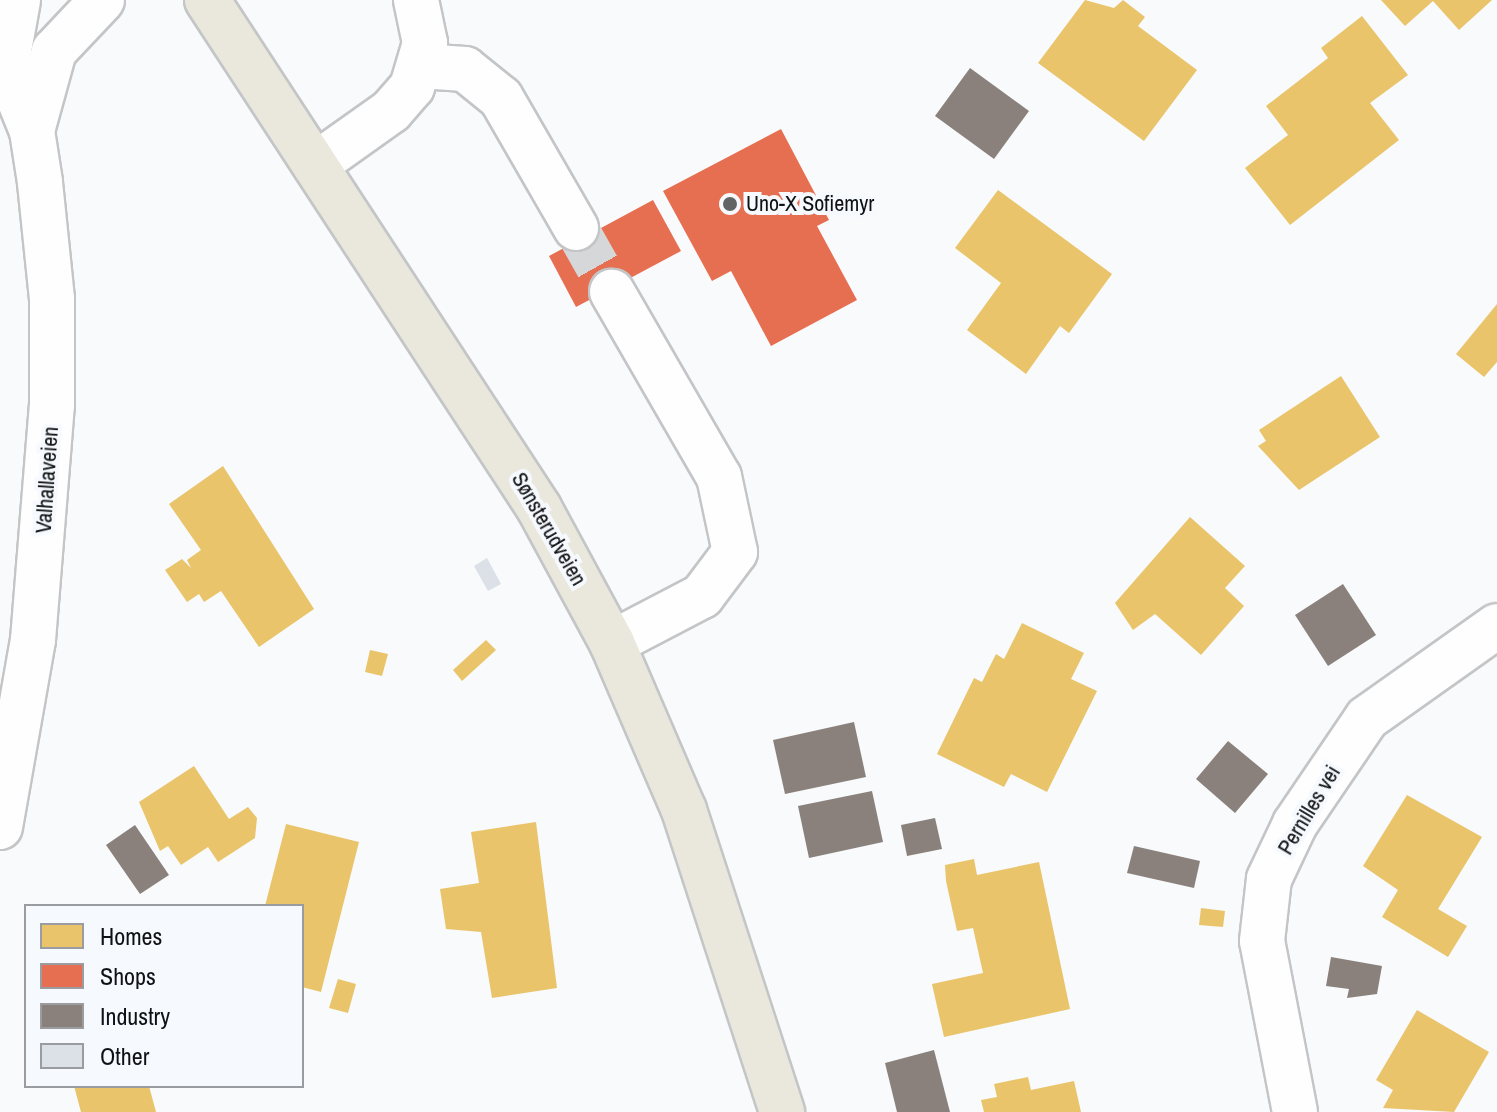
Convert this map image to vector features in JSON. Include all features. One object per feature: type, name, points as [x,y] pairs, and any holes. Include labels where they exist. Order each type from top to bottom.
[{"type":"main road","name":"Sønsterudveien","points":[[207,0],[539,508],[612,643],[684,810],[782,1112]]},
{"type":"street","name":"Valhallaveien","points":[[0,827],[33,640],[52,405],[52,299],[32,131],[6,67],[18,0]]},
{"type":"street","name":"Valhallaveien","points":[[32,131],[54,51],[102,0]]},
{"type":"street","points":[[315,165],[403,101],[420,66],[416,0]]},
{"type":"street","points":[[420,66],[465,69],[501,98],[576,228]]},
{"type":"street","points":[[612,292],[719,477],[735,552],[702,596],[612,643]]},
{"type":"street","name":"Pernilles vei","points":[[1295,1112],[1262,941],[1269,879],[1295,824],[1367,718],[1497,626]]},
{"type":"building: Homes","points":[[1085,0],[1114,8],[1123,0],[1145,17],[1138,26],[1197,70],[1144,141],[1038,63]]},
{"type":"building: Homes","points":[[1381,0],[1492,0],[1459,30],[1433,1],[1405,26]]},
{"type":"building: Homes","points":[[1362,16],[1408,75],[1370,103],[1399,140],[1290,225],[1245,168],[1288,135],[1266,106],[1328,58],[1321,48]]},
{"type":"building: Homes","points":[[998,190],[1112,274],[1069,333],[1060,326],[1026,374],[967,330],[1001,283],[955,248]]},
{"type":"building: Homes","points":[[1497,304],[1497,362],[1484,377],[1456,354]]},
{"type":"building: Homes","points":[[1341,376],[1380,437],[1299,490],[1258,446],[1266,441],[1259,430]]},
{"type":"building: Homes","points":[[223,466],[314,609],[259,647],[221,591],[204,602],[199,594],[187,602],[165,570],[182,559],[191,568],[187,560],[201,550],[169,504]]},
{"type":"building: Homes","points":[[1190,517],[1245,566],[1225,588],[1244,606],[1201,655],[1155,614],[1133,630],[1115,603]]},
{"type":"building: Homes","points":[[1022,623],[1084,653],[1071,679],[1097,691],[1047,792],[1011,774],[1004,787],[937,754],[974,678],[982,682],[996,654],[1004,659]]},
{"type":"building: Homes","points":[[486,640],[496,650],[462,681],[453,670]]},
{"type":"building: Homes","points":[[370,650],[388,654],[382,676],[365,672]]},
{"type":"building: Homes","points":[[194,766],[229,819],[248,807],[257,818],[255,838],[218,862],[208,847],[181,865],[168,846],[160,851],[139,802]]},
{"type":"building: Homes","points":[[1407,795],[1482,837],[1438,909],[1467,926],[1448,957],[1382,917],[1398,890],[1363,866]]},
{"type":"building: Homes","points":[[536,822],[557,988],[492,998],[481,932],[446,929],[440,889],[479,883],[471,832]]},
{"type":"building: Homes","points":[[286,824],[359,842],[321,992],[304,988],[304,904],[266,904]]},
{"type":"building: Homes","points":[[974,859],[977,875],[1039,862],[1070,1009],[944,1037],[932,984],[983,973],[973,928],[957,931],[946,881],[945,865]]},
{"type":"building: Homes","points":[[1201,908],[1225,911],[1223,927],[1199,925]]},
{"type":"building: Homes","points":[[338,979],[356,984],[348,1013],[329,1008]]},
{"type":"building: Homes","points":[[1417,1010],[1489,1052],[1454,1112],[1383,1108],[1393,1090],[1376,1080]]},
{"type":"building: Homes","points":[[1028,1077],[1031,1090],[1074,1081],[1081,1112],[984,1112],[981,1100],[997,1097],[994,1084]]},
{"type":"building: Homes","points":[[75,1088],[150,1088],[156,1112],[81,1112]]},
{"type":"building: Shops","points":[[781,129],[829,220],[817,226],[857,300],[771,346],[731,271],[712,281],[663,191]]},
{"type":"building: Shops","points":[[653,200],[681,251],[576,307],[549,256]]},
{"type":"building: Industry","points":[[970,68],[1029,111],[994,159],[935,116]]},
{"type":"building: Industry","points":[[1343,584],[1376,635],[1328,666],[1295,615]]},
{"type":"building: Industry","points":[[854,722],[866,777],[785,794],[773,740]]},
{"type":"building: Industry","points":[[1228,741],[1268,774],[1235,813],[1196,779]]},
{"type":"building: Industry","points":[[872,791],[883,842],[809,858],[798,806]]},
{"type":"building: Industry","points":[[935,818],[942,849],[907,856],[901,825]]},
{"type":"building: Industry","points":[[135,825],[169,875],[140,894],[106,845]]},
{"type":"building: Industry","points":[[1134,846],[1200,861],[1194,888],[1127,873]]},
{"type":"building: Industry","points":[[1331,957],[1382,966],[1377,994],[1347,998],[1349,989],[1326,986]]},
{"type":"building: Industry","points":[[934,1050],[950,1112],[897,1112],[885,1063]]},
{"type":"building: Other","points":[[487,558],[501,584],[488,591],[474,566]]},
{"type":"tunnel","points":[[576,228],[612,292]]},
{"type":"place","name":"Uno-X Sofiemyr","points":[[730,204]]}]
